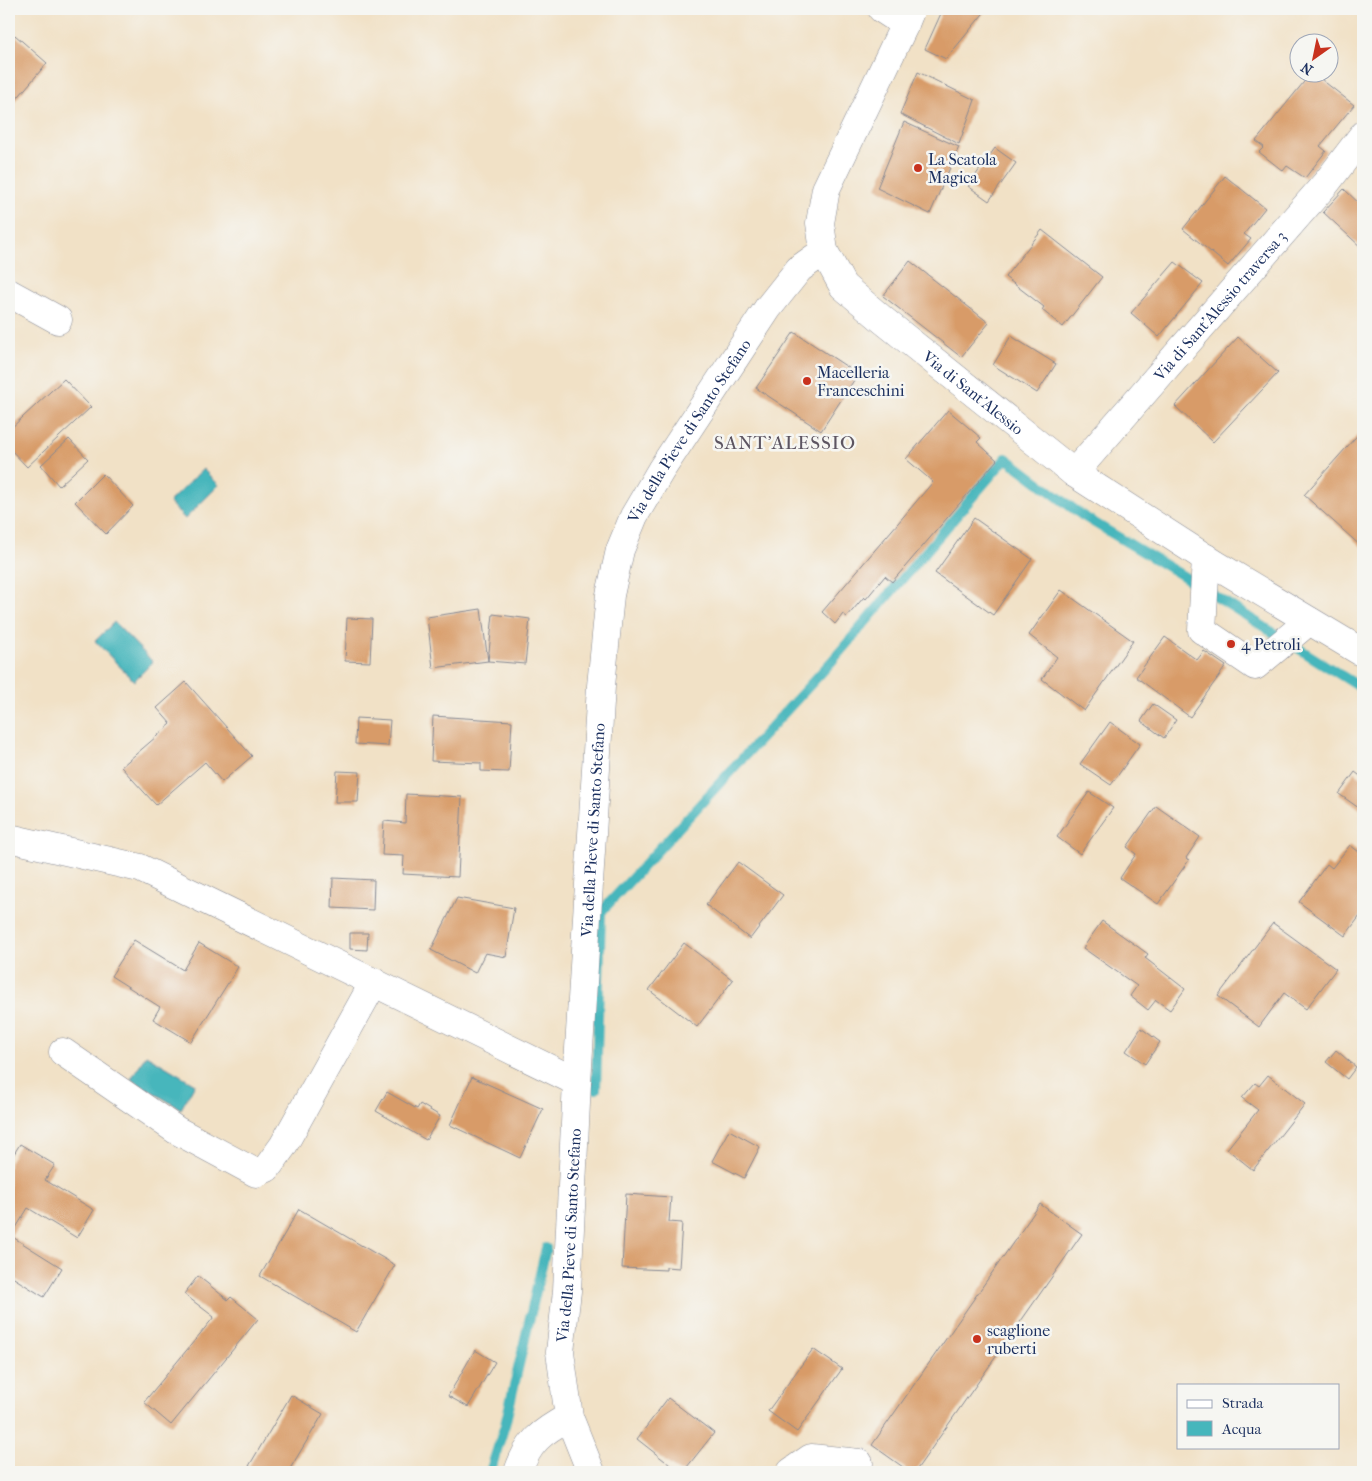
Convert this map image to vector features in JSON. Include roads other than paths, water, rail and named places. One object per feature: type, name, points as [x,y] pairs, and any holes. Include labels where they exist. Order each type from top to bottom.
[{"type":"street","points":[[882,9],[908,17]]},
{"type":"street","name":"Via di Sant'Alessio","points":[[908,17],[826,189],[820,223],[824,251],[843,286],[1074,474],[1206,558],[1363,653]]},
{"type":"street","name":"Via di Sant'Alessio traversa 3","points":[[1074,474],[1327,182],[1363,135]]},
{"type":"street","name":"Via della Pieve di Santo Stefano","points":[[591,1472],[569,1417],[560,1352],[567,1291],[576,1082],[601,686],[610,595],[620,550],[634,516],[660,470],[768,308],[799,270],[824,251]]},
{"type":"street","points":[[9,294],[58,320]]},
{"type":"street","points":[[1206,558],[1202,630],[1255,666],[1309,621]]},
{"type":"street","points":[[9,838],[140,868],[576,1082]]},
{"type":"street","points":[[63,1052],[176,1130],[256,1173],[267,1168],[282,1146],[374,982]]},
{"type":"street","points":[[518,1472],[530,1444],[547,1428],[569,1417]]},
{"type":"street","points":[[791,1472],[811,1458],[859,1463]]},
{"type":"water","points":[[203,469],[219,485],[185,519],[169,502]]},
{"type":"water","points":[[114,622],[153,662],[134,681],[95,641]]},
{"type":"water","points":[[146,1055],[195,1084],[181,1109],[131,1079]]},
{"type":"waterway","points":[[596,1089],[601,912],[832,661],[1006,458],[1083,516],[1180,574],[1363,689]]},
{"type":"waterway","points":[[490,1472],[505,1425],[546,1248]]},
{"type":"place","name":"La Scatola Magica","points":[[918,168]]},
{"type":"place","name":"Macelleria Franceschini","points":[[807,381]]},
{"type":"place","name":"4 Petroli","points":[[1231,644]]},
{"type":"place","name":"scaglione ruberti","points":[[977,1339]]},
{"type":"district","name":"SANT'ALESSIO","points":[[785,443]]}]
